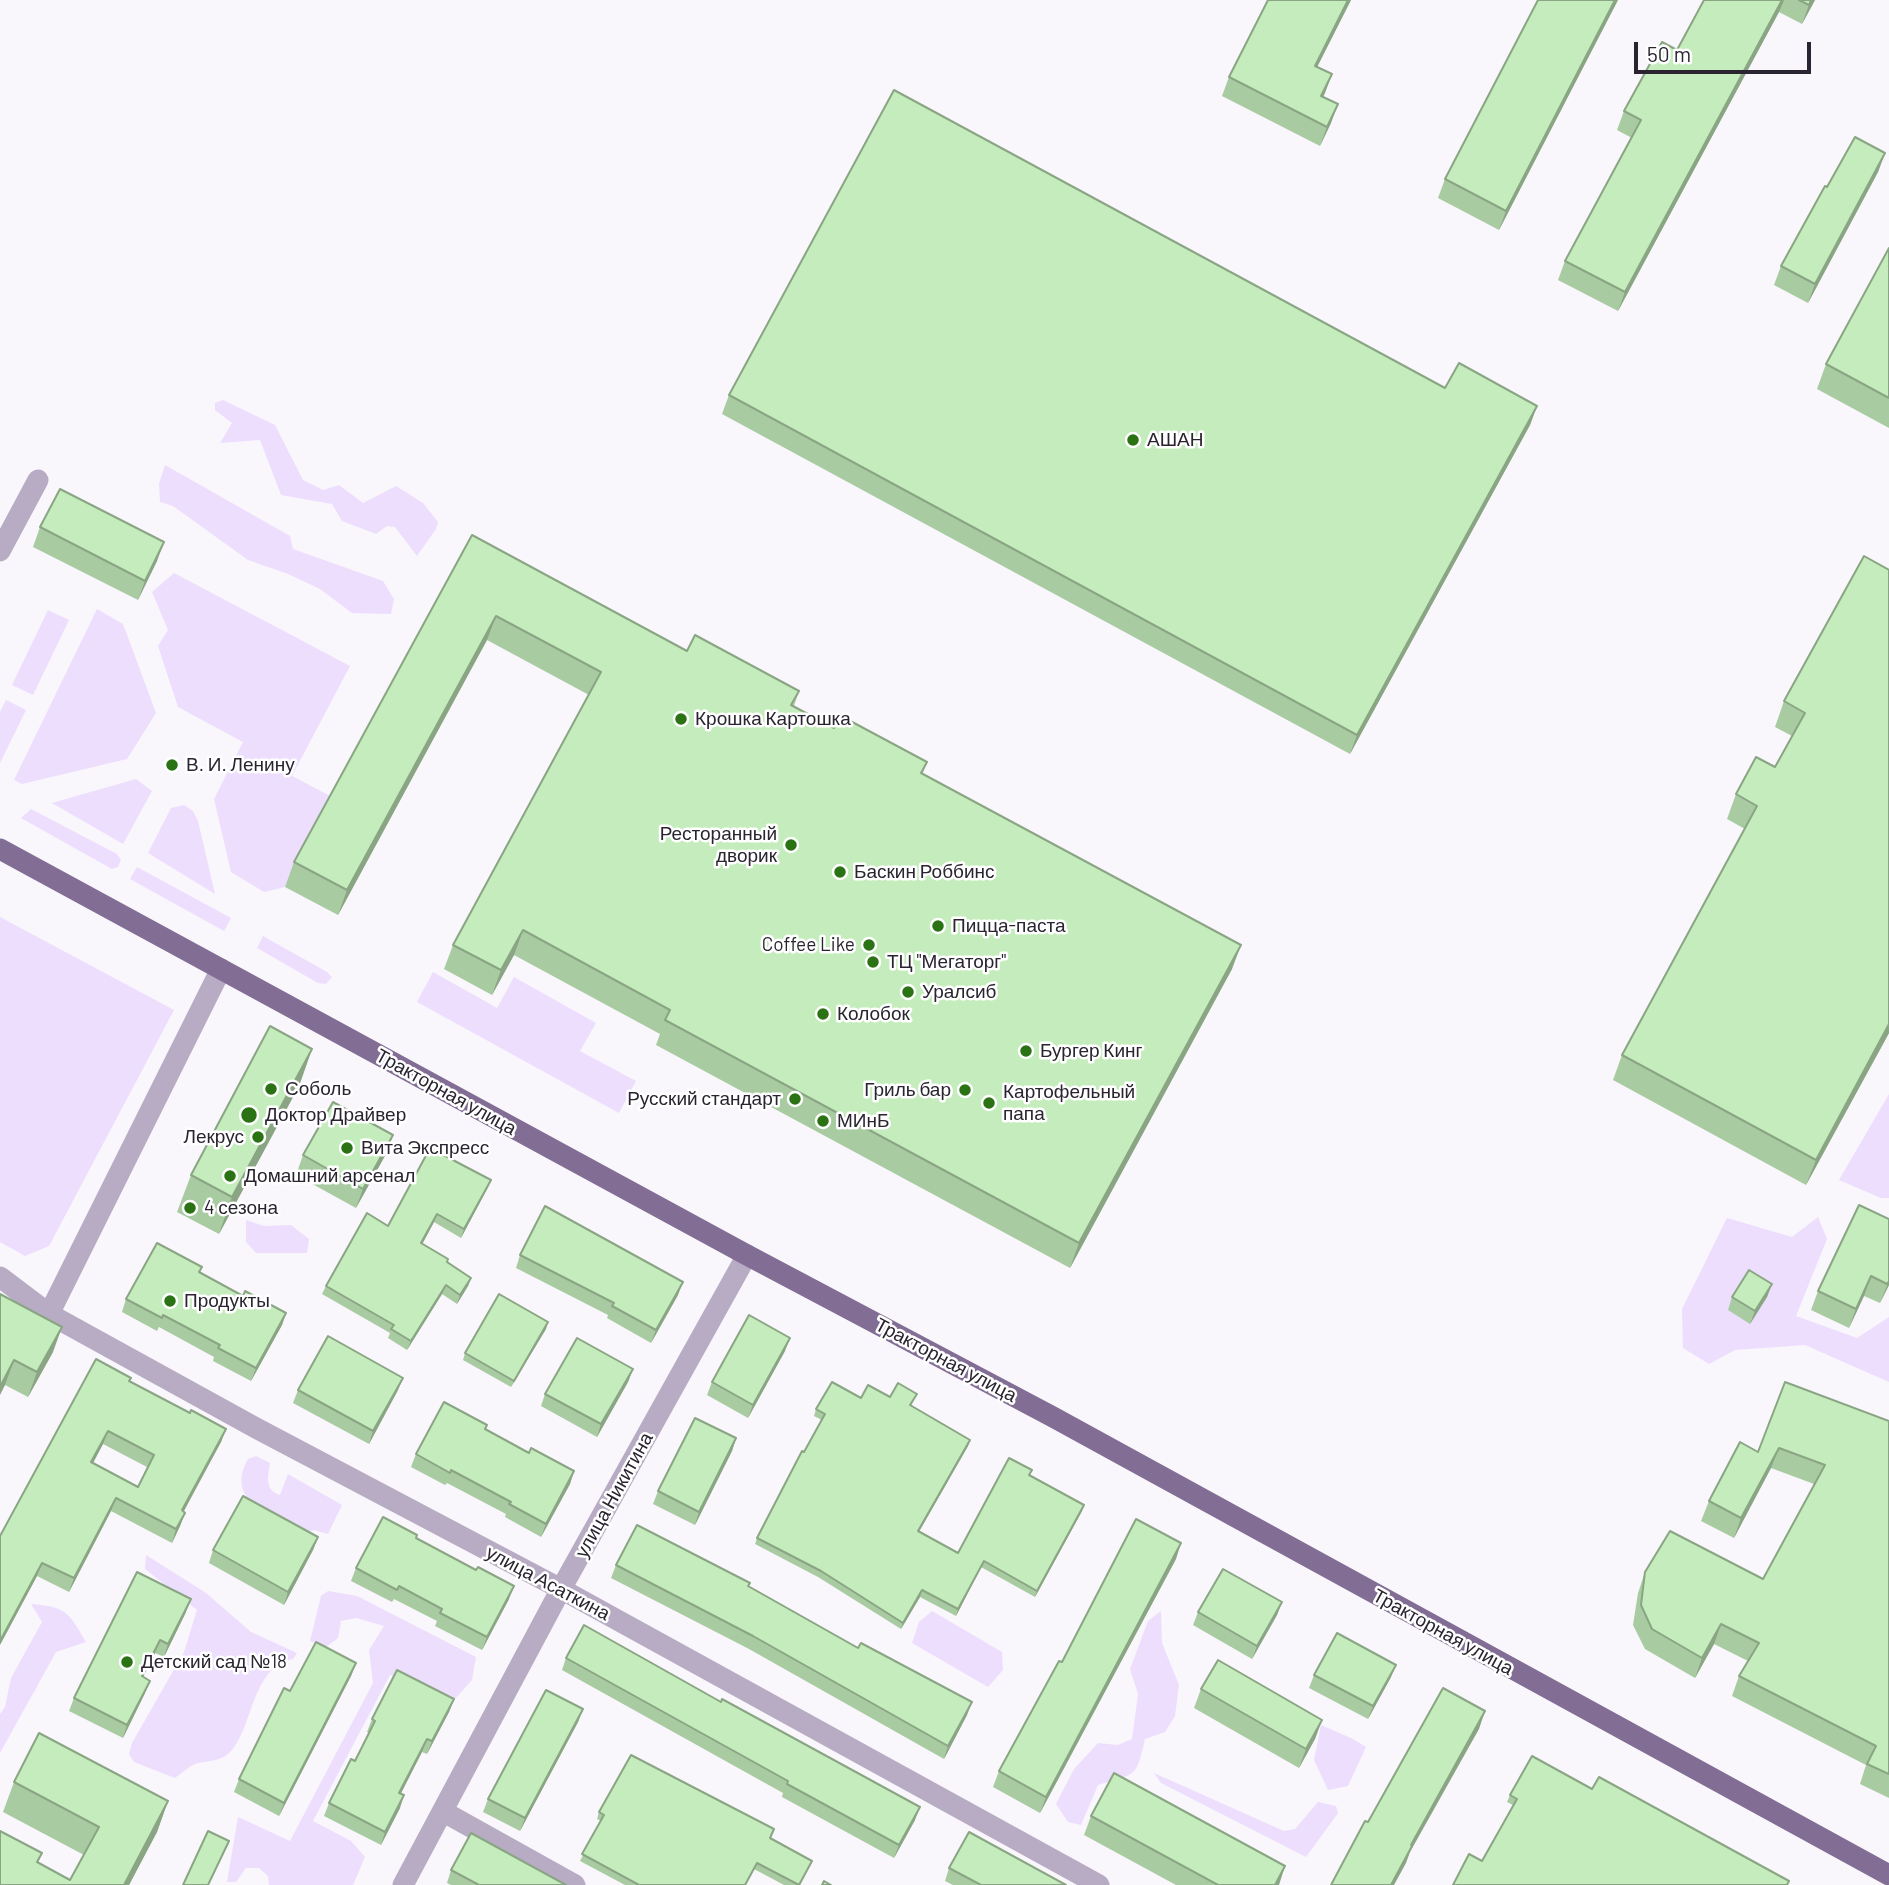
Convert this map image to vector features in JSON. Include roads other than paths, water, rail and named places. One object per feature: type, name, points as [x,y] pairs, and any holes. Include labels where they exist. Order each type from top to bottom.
[{"type":"main road","name":"Тракторная улица","points":[[0,849],[747,1255],[1053,1417],[1889,1875]]},
{"type":"street","points":[[0,551],[38,480]]},
{"type":"street","points":[[49,1314],[221,969]]},
{"type":"street","name":"улица Никитина","points":[[403,1885],[561,1589],[747,1255]]},
{"type":"street","name":"улица Асаткина","points":[[0,1277],[49,1314],[256,1428],[561,1589],[1099,1885]]},
{"type":"street","points":[[444,1812],[575,1885]]},
{"type":"place","name":"АШАН","points":[[1133,440]]},
{"type":"place","name":"Крошка Картошка","points":[[681,719]]},
{"type":"place","name":"В. И. Ленину","points":[[172,765]]},
{"type":"place","name":"Ресторанный дворик","points":[[791,845]]},
{"type":"place","name":"Баскин Роббинс","points":[[840,872]]},
{"type":"place","name":"Пицца-паста","points":[[938,926]]},
{"type":"place","name":"Coffee Like","points":[[869,945]]},
{"type":"place","name":"ТЦ \"Мегаторг\"","points":[[873,962]]},
{"type":"place","name":"Уралсиб","points":[[908,992]]},
{"type":"place","name":"Колобок","points":[[823,1014]]},
{"type":"place","name":"Бургер Кинг","points":[[1026,1051]]},
{"type":"place","name":"Соболь","points":[[271,1089]]},
{"type":"place","name":"Гриль бар","points":[[965,1090]]},
{"type":"place","name":"Русский стандарт","points":[[795,1099]]},
{"type":"place","name":"Картофельный папа","points":[[989,1103]]},
{"type":"place","name":"Доктор Драйвер","points":[[249,1115]]},
{"type":"place","name":"МИнБ","points":[[823,1121]]},
{"type":"place","name":"Лекрус","points":[[258,1137]]},
{"type":"place","name":"Вита Экспресс","points":[[347,1148]]},
{"type":"place","name":"Домашний арсенал","points":[[230,1176]]},
{"type":"place","name":"4 сезона","points":[[190,1208]]},
{"type":"place","name":"Продукты","points":[[170,1301]]},
{"type":"place","name":"Детский сад №18","points":[[127,1662]]}]
